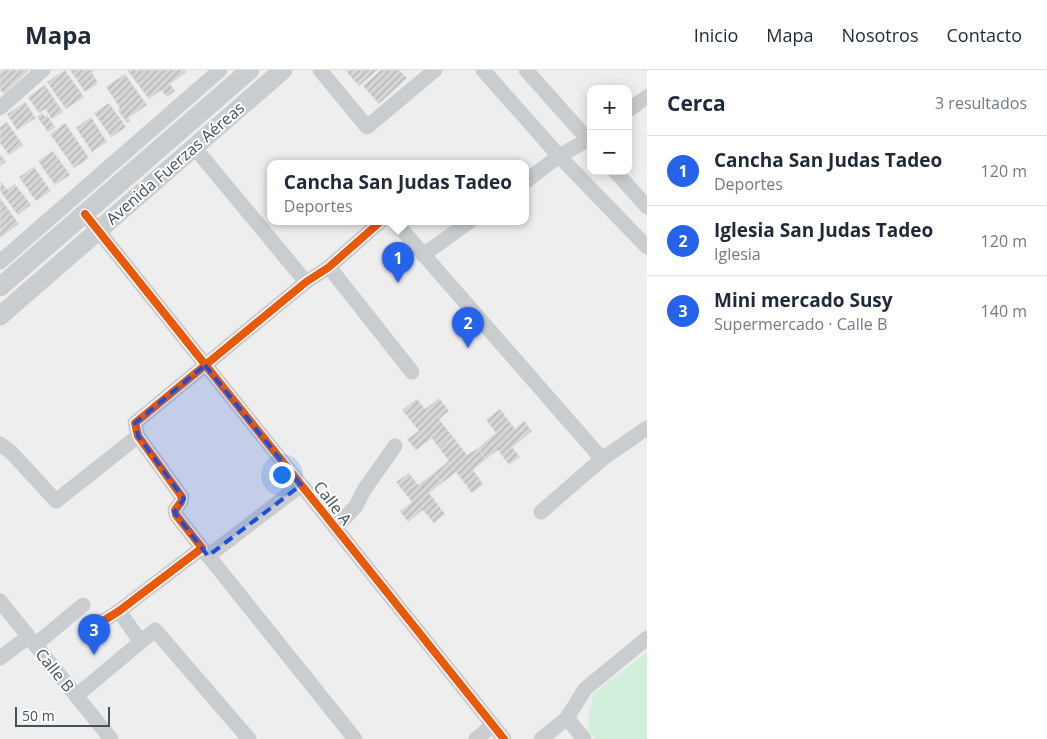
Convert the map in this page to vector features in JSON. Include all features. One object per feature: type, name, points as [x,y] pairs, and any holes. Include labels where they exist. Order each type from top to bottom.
[{"type":"street","points":[[0,108],[43,70]]},
{"type":"street","points":[[0,262],[220,70]]},
{"type":"street","name":"Avenida Fuerzas Aéreas","points":[[0,287],[250,70]]},
{"type":"street","name":"Avenida Fuerzas Aéreas","points":[[0,316],[283,70]]},
{"type":"street","points":[[320,70],[367,127],[435,70]]},
{"type":"street","points":[[483,70],[559,156],[647,247]]},
{"type":"street","points":[[526,70],[587,137]]},
{"type":"street","points":[[632,107],[647,97]]},
{"type":"street","points":[[529,179],[559,156],[587,142]]},
{"type":"street","points":[[194,148],[306,282]]},
{"type":"street","points":[[619,175],[647,207]]},
{"type":"street","name":"Calle A","points":[[85,214],[504,739]]},
{"type":"street","points":[[355,739],[174,512],[182,497],[138,436],[135,423],[306,282],[329,267],[377,225]]},
{"type":"street","points":[[398,225],[602,459]]},
{"type":"street","points":[[423,255],[465,225]]},
{"type":"street","points":[[329,267],[412,372]]},
{"type":"street","points":[[541,512],[602,459],[645,433]]},
{"type":"street","points":[[0,444],[11,452],[56,501],[138,436]]},
{"type":"street","points":[[335,528],[356,506],[364,490],[395,446]]},
{"type":"street","points":[[100,623],[119,612],[301,485]]},
{"type":"street","name":"Calle B","points":[[0,601],[111,739]]},
{"type":"street","points":[[0,658],[31,641],[83,605]]},
{"type":"street","points":[[119,612],[140,642]]},
{"type":"street","points":[[76,696],[155,630],[249,739]]},
{"type":"street","points":[[541,739],[567,718],[585,689],[647,638]]},
{"type":"street","points":[[567,718],[584,739]]},
{"type":"street","points":[[476,739],[493,725]]},
{"type":"highlighted area","points":[[205,365],[301,485],[208,556],[174,512],[184,499],[138,436],[135,423]]},
{"type":"green space","points":[[647,652],[647,739],[596,739],[588,730],[592,695]]},
{"type":"building","points":[[3,70],[29,70],[4,94],[0,90],[0,72]]},
{"type":"building","points":[[65,70],[84,97],[66,109],[47,82]]},
{"type":"building","points":[[70,70],[95,70],[92,73],[98,83],[85,92]]},
{"type":"building","points":[[127,70],[185,70],[186,72],[170,84],[175,91],[167,97],[161,90],[149,99]]},
{"type":"building","points":[[345,70],[377,70],[359,86]]},
{"type":"building","points":[[381,70],[399,70],[407,78],[379,104],[363,86]]},
{"type":"building","points":[[125,74],[147,105],[128,118],[130,121],[127,123],[118,110],[120,108],[106,87]]},
{"type":"building","points":[[45,85],[63,112],[52,119],[45,109],[39,113],[28,97]]},
{"type":"building","points":[[25,102],[36,118],[17,130],[7,114]]},
{"type":"building","points":[[109,103],[126,127],[111,137],[94,113]]},
{"type":"building","points":[[42,113],[45,117],[47,115],[55,127],[48,132],[37,117]]},
{"type":"building","points":[[91,117],[107,142],[92,152],[76,128]]},
{"type":"building","points":[[7,122],[23,145],[9,155],[0,143],[0,127]]},
{"type":"building","points":[[65,123],[89,158],[74,168],[50,134]]},
{"type":"building","points":[[53,151],[70,175],[55,185],[38,161]]},
{"type":"building","points":[[0,154],[6,162],[0,166]]},
{"type":"building","points":[[34,167],[51,191],[36,201],[19,177]]},
{"type":"building","points":[[1,181],[7,190],[15,184],[31,205],[18,215],[0,191]]},
{"type":"building","points":[[0,198],[19,224],[0,238]]},
{"type":"building","points":[[439,398],[449,411],[439,419],[453,437],[439,448],[432,438],[416,450],[407,439],[419,431],[402,410],[417,399],[425,409]]},
{"type":"building","points":[[500,409],[515,429],[524,421],[532,431],[512,447],[520,457],[509,465],[498,450],[486,459],[478,448],[496,433],[486,420]]},
{"type":"building","points":[[453,437],[467,455],[478,448],[486,459],[473,470],[483,484],[472,493],[456,472],[442,483],[434,473],[449,461],[439,448]]},
{"type":"building","points":[[409,473],[418,485],[434,473],[442,483],[429,493],[445,514],[434,523],[423,510],[408,522],[400,511],[412,502],[396,482]]},
{"type":"cycle path","points":[[85,214],[504,739]]},
{"type":"cycle path","points":[[100,623],[119,611],[202,548],[176,515],[175,510],[182,497],[138,436],[135,423],[306,282],[329,267],[377,225]]},
{"type":"place","name":"Cancha San Judas Tadeo","points":[[398,283]]},
{"type":"place","name":"Iglesia San Judas Tadeo","points":[[468,348]]},
{"type":"place","name":"Mini mercado Susy","points":[[94,655]]}]
